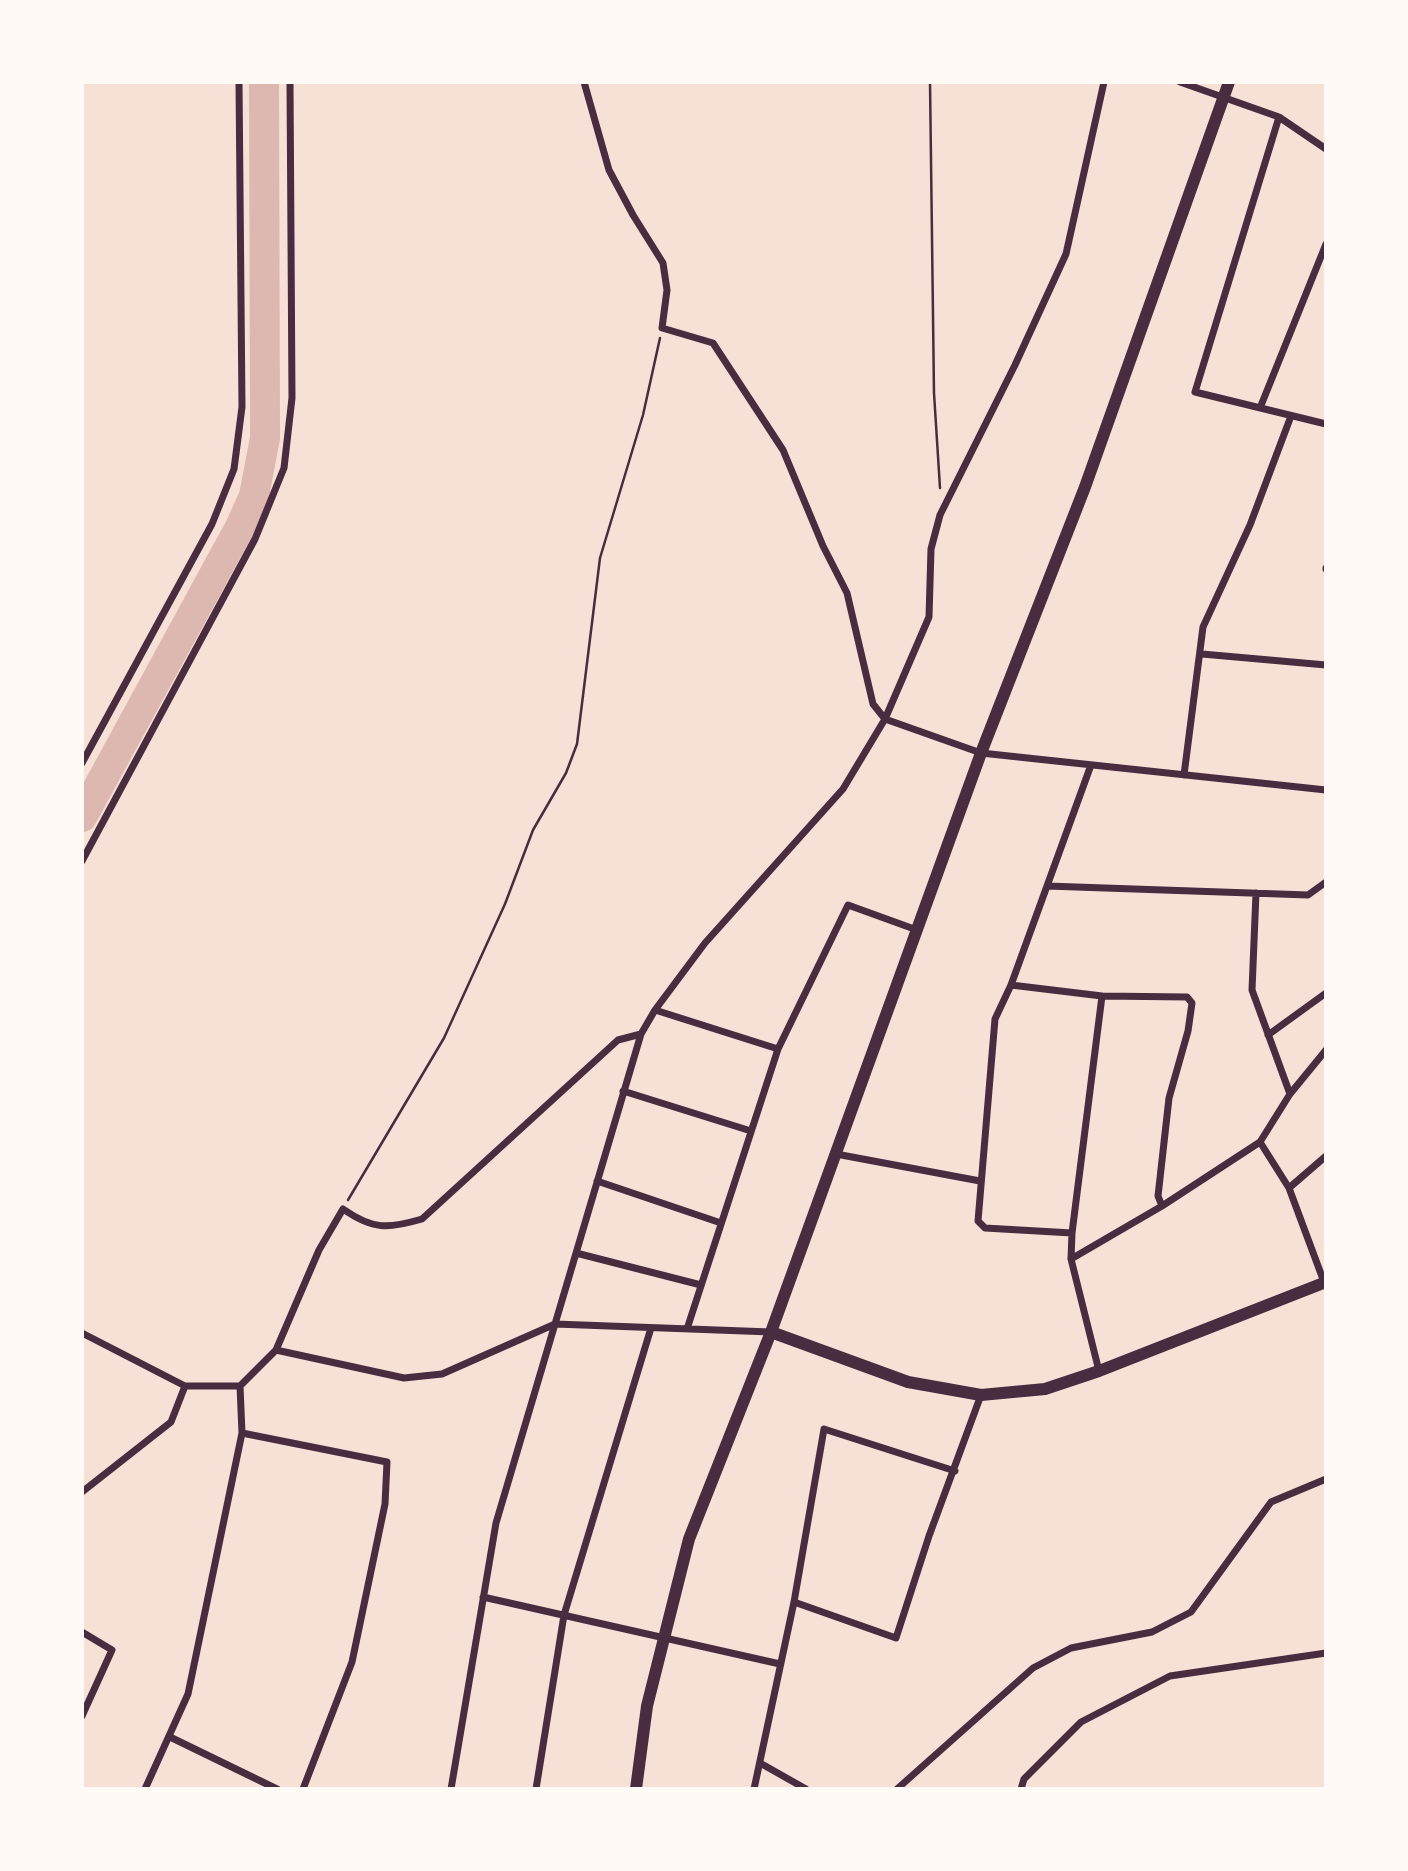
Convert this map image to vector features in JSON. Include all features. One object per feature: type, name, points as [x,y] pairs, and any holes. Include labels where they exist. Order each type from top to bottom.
[{"type":"street","points":[[82,763],[212,524],[234,469],[242,407],[239,82]]},
{"type":"street","points":[[82,862],[255,539],[284,468],[292,398],[290,82]]},
{"type":"street","points":[[584,82],[609,170],[663,263],[667,290],[662,328],[713,344],[783,450],[823,546],[848,593],[873,704],[885,719],[981,753],[1326,790]]},
{"type":"street","points":[[451,1789],[496,1523],[641,1034],[655,1010],[705,943],[843,789],[885,719],[929,617],[931,550],[940,515],[1066,254],[1104,82]]},
{"type":"street","points":[[1180,82],[1279,117],[1326,149]]},
{"type":"street","points":[[636,1789],[647,1706],[689,1539],[771,1332],[981,753],[1085,487],[1229,82]]},
{"type":"street","points":[[1279,117],[1195,392],[1326,425]]},
{"type":"street","points":[[1260,408],[1326,244]]},
{"type":"street","points":[[1184,775],[1202,654],[1203,627],[1250,525],[1291,416]]},
{"type":"street","points":[[1202,654],[1326,665]]},
{"type":"street","points":[[1072,1233],[985,1228],[978,1221],[995,1019],[1011,985],[1091,765]]},
{"type":"street","points":[[1047,886],[1308,895],[1326,882]]},
{"type":"street","points":[[1256,893],[1252,990],[1290,1094]]},
{"type":"street","points":[[687,1329],[778,1049],[848,905],[916,930]]},
{"type":"street","points":[[1011,985],[1101,996],[1187,997],[1192,1003],[1188,1031],[1169,1098],[1158,1196],[1163,1206]]},
{"type":"street","points":[[1268,1035],[1326,993]]},
{"type":"street","points":[[1099,1371],[1071,1259],[1101,996]]},
{"type":"street","points":[[655,1010],[778,1049]]},
{"type":"street","points":[[82,1333],[185,1386],[240,1386],[276,1350],[319,1250],[343,1209],[359,1220],[393,1228],[422,1219],[618,1040],[641,1034]]},
{"type":"street","points":[[1071,1259],[1163,1206],[1260,1142],[1290,1094],[1326,1050]]},
{"type":"street","points":[[623,1091],[751,1131]]},
{"type":"street","points":[[276,1350],[404,1378],[442,1374],[555,1324],[771,1332],[908,1382],[981,1395],[1045,1389],[1099,1371],[1325,1282],[1289,1188],[1260,1142]]},
{"type":"street","points":[[836,1154],[980,1181]]},
{"type":"street","points":[[1289,1188],[1326,1156]]},
{"type":"street","points":[[597,1181],[721,1223]]},
{"type":"street","points":[[576,1252],[701,1285]]},
{"type":"street","points":[[536,1789],[564,1615],[651,1328]]},
{"type":"street","points":[[82,1492],[171,1422],[185,1386]]},
{"type":"street","points":[[145,1789],[188,1694],[242,1433],[240,1386]]},
{"type":"street","points":[[794,1602],[897,1637],[929,1536],[981,1395]]},
{"type":"street","points":[[754,1789],[794,1602],[824,1429],[955,1471]]},
{"type":"street","points":[[242,1433],[387,1462],[386,1504],[352,1662],[303,1789]]},
{"type":"street","points":[[897,1789],[1033,1668],[1071,1648],[1152,1632],[1191,1612],[1271,1502],[1326,1479]]},
{"type":"street","points":[[483,1597],[780,1664]]},
{"type":"street","points":[[82,1632],[112,1650],[82,1716]]},
{"type":"street","points":[[1021,1789],[1024,1779],[1081,1722],[1170,1675],[1326,1653]]},
{"type":"street","points":[[170,1737],[276,1789]]},
{"type":"street","points":[[760,1763],[806,1789]]},
{"type":"path","points":[[930,82],[934,393],[940,515]]},
{"type":"path","points":[[343,1209],[444,1038],[505,904],[533,830],[566,773],[577,744],[600,558],[643,415],[662,328]]},
{"type":"waterway","points":[[82,817],[240,527],[254,496],[265,438],[264,82]]}]
